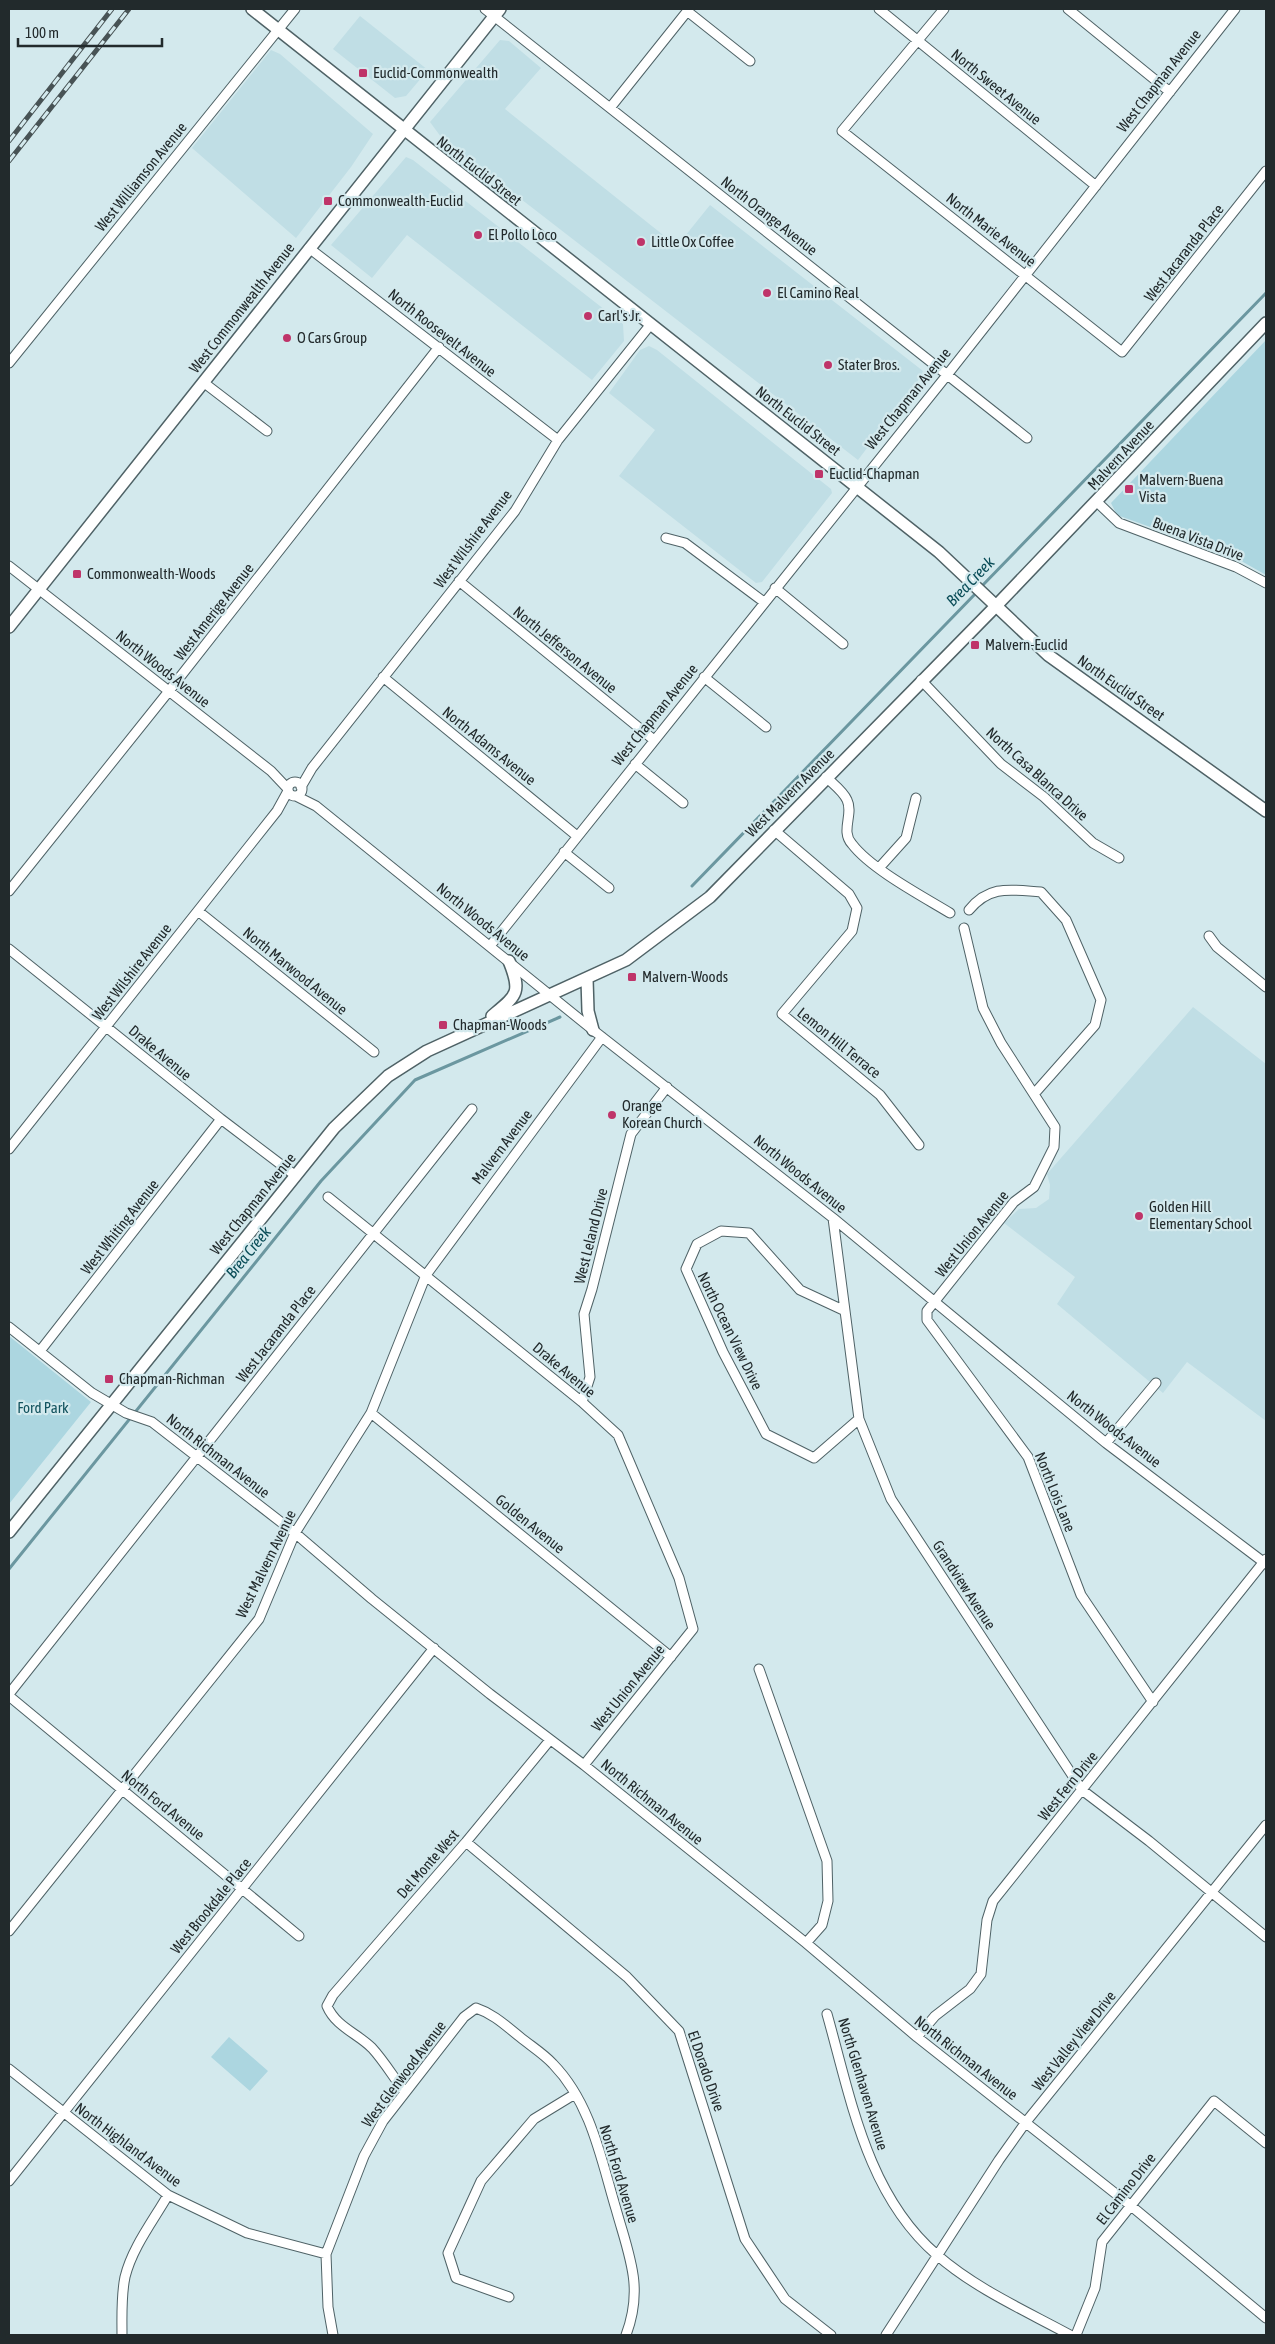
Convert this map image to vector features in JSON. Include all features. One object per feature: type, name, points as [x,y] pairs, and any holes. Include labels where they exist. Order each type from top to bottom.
[{"type":"main road","name":"North Euclid Street","points":[[252,9],[939,552],[1048,654],[1266,811]]},
{"type":"main road","name":"West Commonwealth Avenue","points":[[9,627],[403,130],[493,11]]},
{"type":"main road","name":"Malvern Avenue","points":[[996,606],[1266,323]]},
{"type":"main road","name":"West Malvern Avenue","points":[[587,979],[626,960],[710,897],[921,680],[996,606]]},
{"type":"main road","points":[[481,1026],[509,1003],[517,990],[516,978],[509,961]]},
{"type":"main road","points":[[587,979],[588,1011],[598,1034]]},
{"type":"main road","name":"West Chapman Avenue","points":[[9,1532],[334,1128],[388,1076],[427,1051],[587,979]]},
{"type":"street","name":"West Williamson Avenue","points":[[9,363],[294,9]]},
{"type":"street","name":"North Sweet Avenue","points":[[879,9],[1096,186]]},
{"type":"street","points":[[918,40],[944,9]]},
{"type":"street","points":[[1068,9],[1170,92]]},
{"type":"street","name":"West Chapman Avenue","points":[[490,946],[856,486],[947,375],[1235,9]]},
{"type":"street","points":[[610,108],[688,10],[750,61]]},
{"type":"street","name":"North Orange Avenue","points":[[493,11],[610,108],[1027,438]]},
{"type":"street","name":"North Marie Avenue","points":[[918,40],[842,131],[1122,352]]},
{"type":"street","name":"West Jacaranda Place","points":[[1122,352],[1266,171]]},
{"type":"street","name":"North Roosevelt Avenue","points":[[309,248],[558,440]]},
{"type":"street","name":"West Wilshire Avenue","points":[[9,1149],[515,511],[558,440],[651,324]]},
{"type":"street","name":"West Amerige Avenue","points":[[9,891],[439,348]]},
{"type":"street","points":[[203,382],[267,431]]},
{"type":"street","name":"Buena Vista Drive","points":[[1097,502],[1119,523],[1236,567],[1266,583]]},
{"type":"street","points":[[666,538],[685,543],[764,602]]},
{"type":"street","name":"North Woods Avenue","points":[[9,566],[295,789],[598,1034],[667,1086],[833,1218],[1106,1443],[1265,1562]]},
{"type":"street","name":"North Jefferson Avenue","points":[[459,581],[654,740]]},
{"type":"street","points":[[775,588],[843,644]]},
{"type":"street","name":"North Adams Avenue","points":[[383,677],[577,836]]},
{"type":"street","points":[[704,677],[766,727]]},
{"type":"street","name":"North Casa Blanca Drive","points":[[921,680],[1001,764],[1044,797],[1093,843],[1119,858]]},
{"type":"street","points":[[635,764],[683,803]]},
{"type":"street","points":[[826,777],[847,798],[850,809],[846,832],[851,844],[879,868],[950,913]]},
{"type":"street","points":[[879,868],[906,838],[916,798]]},
{"type":"street","name":"Lemon Hill Terrace","points":[[774,830],[849,894],[857,908],[852,931],[782,1014],[880,1094],[919,1144]]},
{"type":"street","points":[[564,852],[610,888]]},
{"type":"street","points":[[964,928],[983,1008],[1001,1043],[1034,1094],[1095,1025],[1101,1000],[1066,920],[1041,892],[999,890],[979,900],[969,910]]},
{"type":"street","name":"North Marwood Avenue","points":[[198,911],[374,1052]]},
{"type":"street","points":[[1209,936],[1217,947],[1266,987]]},
{"type":"street","name":"Drake Avenue","points":[[9,949],[221,1119],[296,1176]]},
{"type":"street","name":"Malvern Avenue","points":[[426,1275],[598,1034]]},
{"type":"street","name":"West Leland Drive","points":[[582,1402],[590,1377],[584,1314],[631,1134],[667,1086]]},
{"type":"street","name":"West Union Avenue","points":[[934,1302],[1014,1202],[1034,1187],[1054,1147],[1055,1127],[1034,1094]]},
{"type":"street","name":"West Jacaranda Place","points":[[9,1695],[472,1109]]},
{"type":"street","name":"West Whiting Avenue","points":[[40,1351],[221,1119]]},
{"type":"street","name":"Drake Avenue","points":[[328,1197],[582,1402],[618,1435],[679,1578],[693,1628]]},
{"type":"street","name":"Grandview Avenue","points":[[833,1218],[860,1419],[891,1499],[1082,1790],[1266,1937]]},
{"type":"street","name":"North Ocean View Drive","points":[[844,1310],[800,1290],[749,1233],[721,1231],[697,1244],[686,1270],[723,1352],[766,1434],[814,1458],[860,1419]]},
{"type":"street","name":"West Malvern Avenue","points":[[9,1930],[259,1619],[295,1532],[372,1413],[426,1275]]},
{"type":"street","name":"North Lois Lane","points":[[934,1302],[927,1311],[926,1320],[1028,1457],[1081,1595],[1152,1702]]},
{"type":"street","name":"North Richman Avenue","points":[[9,1327],[92,1393],[126,1413],[140,1416],[152,1422],[295,1532],[372,1600],[584,1765],[806,1944],[917,2037],[1130,2205],[1266,2318]]},
{"type":"street","points":[[1106,1443],[1156,1383]]},
{"type":"street","name":"Golden Avenue","points":[[372,1413],[671,1657]]},
{"type":"street","name":"West Fern Drive","points":[[917,2037],[935,2016],[970,1989],[981,1974],[987,1920],[993,1901],[1265,1562]]},
{"type":"street","name":"West Union Avenue","points":[[584,1765],[693,1628]]},
{"type":"street","name":"West Brookdale Place","points":[[9,2181],[434,1648]]},
{"type":"street","points":[[759,1669],[827,1861],[828,1901],[822,1925],[806,1944]]},
{"type":"street","name":"North Ford Avenue","points":[[9,1695],[299,1936]]},
{"type":"street","name":"Del Monte West","points":[[405,2092],[372,2048],[337,2022],[331,2016],[327,2006],[333,1995],[466,1842],[550,1740]]},
{"type":"street","name":"West Valley View Drive","points":[[886,2335],[999,2160],[1026,2122],[1266,1825]]},
{"type":"street","name":"El Dorado Drive","points":[[466,1842],[627,1977],[680,2031],[745,2239],[784,2298],[831,2335]]},
{"type":"street","name":"North Ford Avenue","points":[[476,2008],[490,2013],[553,2064],[575,2094],[592,2127],[634,2268],[635,2296],[626,2335]]},
{"type":"street","name":"West Glenwood Avenue","points":[[333,2335],[328,2307],[326,2254],[364,2156],[383,2122],[405,2092],[464,2017],[476,2008]]},
{"type":"street","name":"North Glenhaven Avenue","points":[[827,2014],[862,2139],[884,2191],[909,2226],[937,2256],[987,2290],[1070,2335]]},
{"type":"street","name":"North Highland Avenue","points":[[9,2069],[168,2195],[246,2233],[326,2254]]},
{"type":"street","points":[[510,2298],[456,2278],[448,2253],[481,2181],[534,2119],[575,2094]]},
{"type":"street","name":"El Camino Drive","points":[[1076,2335],[1094,2288],[1102,2242],[1214,2101],[1266,2143]]},
{"type":"street","points":[[122,2335],[122,2307],[126,2276],[137,2248],[168,2195]]},
{"type":"shaded area","points":[[360,16],[428,70],[406,96],[395,98],[333,49]]},
{"type":"shaded area","points":[[500,40],[509,41],[541,68],[505,109],[677,246],[710,205],[923,371],[920,378],[858,460],[441,137],[430,122]]},
{"type":"shaded area","points":[[271,50],[280,54],[373,134],[351,167],[296,238],[192,148]]},
{"type":"shaded area","points":[[406,157],[413,160],[623,324],[624,341],[592,380],[407,235],[372,278],[331,245]]},
{"type":"shaded area","points":[[649,346],[657,350],[831,489],[832,493],[762,582],[756,583],[619,476],[655,430],[609,393],[640,350]]},
{"type":"shaded area","name":"Golden Hill Elementary School","points":[[1193,1007],[1266,1064],[1266,1421],[1187,1362],[1163,1393],[1057,1304],[1075,1277],[1004,1223],[1019,1209],[1036,1208],[1049,1199],[1050,1185],[1047,1174]]},
{"type":"green space","points":[[1266,340],[1266,575],[1236,558],[1117,515],[1111,503]]},
{"type":"green space","name":"Ford Park","points":[[9,1336],[91,1402],[9,1504]]},
{"type":"green space","points":[[229,2037],[268,2071],[250,2091],[211,2057]]},
{"type":"waterway","name":"Brea Creek","points":[[981,587],[1266,293]]},
{"type":"waterway","name":"Brea Creek","points":[[692,886],[977,592]]},
{"type":"waterway","name":"Brea Creek","points":[[9,1569],[321,1181],[415,1080],[560,1017]]},
{"type":"railway","points":[[9,141],[112,9]]},
{"type":"railway","points":[[9,161],[129,9]]},
{"type":"place","name":"Euclid-Commonwealth","points":[[363,73]]},
{"type":"place","name":"Commonwealth-Euclid","points":[[328,201]]},
{"type":"place","name":"El Pollo Loco","points":[[478,235]]},
{"type":"place","name":"Little Ox Coffee","points":[[641,242]]},
{"type":"place","name":"El Camino Real","points":[[767,293]]},
{"type":"place","name":"Carl's Jr.","points":[[588,316]]},
{"type":"place","name":"O Cars Group","points":[[287,338]]},
{"type":"place","name":"Stater Bros.","points":[[828,365]]},
{"type":"place","name":"Euclid-Chapman","points":[[819,474]]},
{"type":"place","name":"Malvern-Buena Vista","points":[[1129,489]]},
{"type":"place","name":"Commonwealth-Woods","points":[[77,574]]},
{"type":"place","name":"Malvern-Euclid","points":[[975,645]]},
{"type":"place","name":"Malvern-Woods","points":[[632,977]]},
{"type":"place","name":"Chapman-Woods","points":[[443,1025]]},
{"type":"place","name":"Orange Korean Church","points":[[612,1115]]},
{"type":"place","name":"Golden Hill Elementary School","points":[[1139,1216]]},
{"type":"place","name":"Chapman-Richman","points":[[109,1379]]}]
